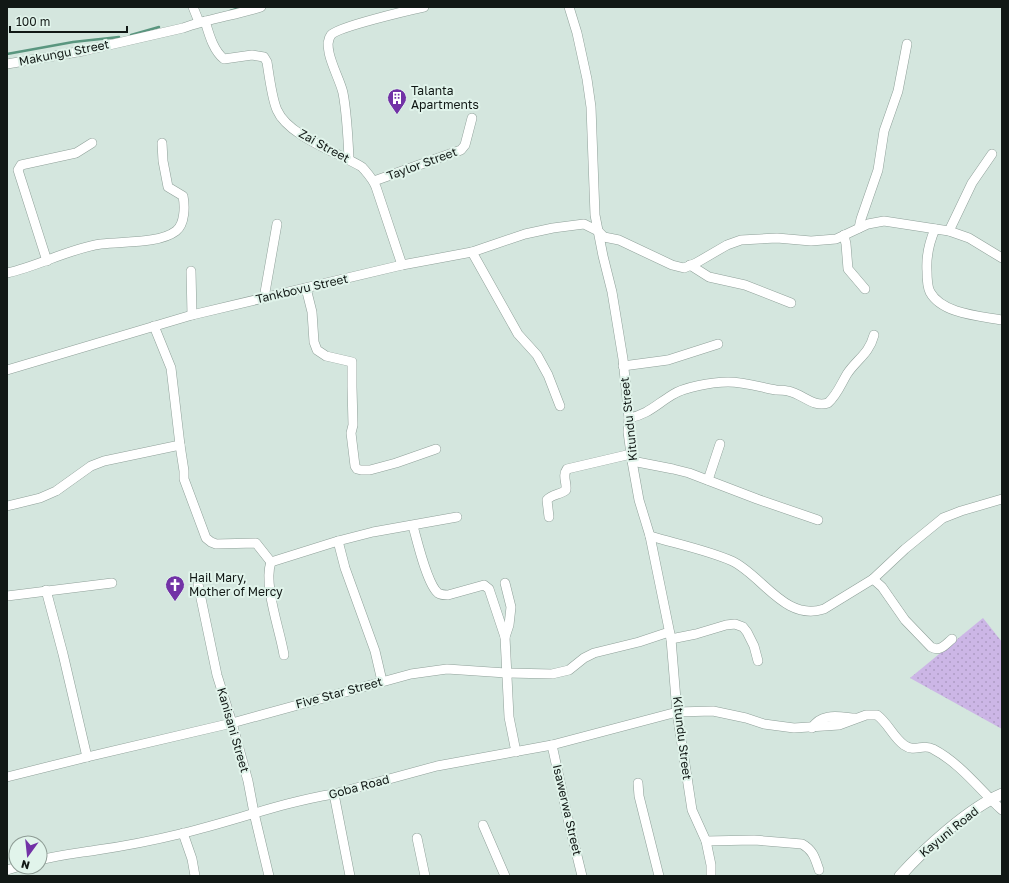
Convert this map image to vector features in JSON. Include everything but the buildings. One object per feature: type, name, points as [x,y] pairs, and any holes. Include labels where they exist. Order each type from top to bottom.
[{"type":"street","points":[[193,7],[202,22]]},
{"type":"street","name":"Makungu Street","points":[[7,64],[83,51],[183,28],[260,7]]},
{"type":"street","points":[[349,159],[345,106],[342,91],[328,48],[330,37],[332,33],[345,28],[424,7]]},
{"type":"street","name":"Kitundu Street","points":[[569,7],[584,61],[591,107],[595,215],[612,292],[623,366],[629,418],[628,432],[632,458],[639,500],[650,536],[670,636],[677,712],[692,810],[706,841],[711,865],[711,876]]},
{"type":"street","name":"Zai Street","points":[[202,22],[220,56],[224,59],[252,55],[264,57],[267,62],[277,110],[288,125],[300,135],[362,167],[374,181],[402,265]]},
{"type":"street","points":[[859,228],[878,170],[884,131],[890,118],[898,91],[907,44]]},
{"type":"street","name":"Taylor Street","points":[[374,181],[461,150],[465,145],[472,118]]},
{"type":"street","points":[[7,273],[47,261],[59,255],[99,244],[162,237],[177,230],[182,219],[184,201],[182,196],[168,187],[163,161],[162,142]]},
{"type":"street","points":[[47,261],[18,170],[21,165],[76,153],[92,143]]},
{"type":"street","points":[[949,231],[972,183],[992,154]]},
{"type":"street","points":[[791,303],[745,285],[709,277],[690,265],[728,245],[741,240],[777,238],[811,241],[836,239],[872,223],[884,221],[949,231],[969,238],[1002,258]]},
{"type":"street","points":[[264,298],[277,224]]},
{"type":"street","name":"Tankbovu Street","points":[[7,370],[192,315],[402,265],[472,252],[525,234],[553,228],[584,224],[598,231],[604,237],[619,240],[677,267],[684,268],[690,265]]},
{"type":"street","points":[[935,229],[929,245],[926,263],[930,292],[938,301],[949,308],[969,314],[1002,320]]},
{"type":"street","points":[[844,235],[848,269],[865,289]]},
{"type":"street","points":[[472,252],[518,334],[538,355],[548,375],[560,406]]},
{"type":"street","points":[[191,271],[192,315]]},
{"type":"street","points":[[306,288],[312,312],[314,342],[317,350],[326,356],[352,362],[353,425],[351,433],[355,466],[357,469],[370,470],[396,463],[436,449]]},
{"type":"street","points":[[154,326],[171,368],[184,479],[206,538],[216,544],[256,543],[271,562]]},
{"type":"street","points":[[629,418],[646,413],[681,390],[709,383],[728,382],[788,390],[815,404],[828,404],[834,398],[852,368],[872,346],[874,335]]},
{"type":"street","points":[[623,366],[668,360],[718,344]]},
{"type":"street","points":[[7,506],[40,498],[56,491],[91,466],[104,461],[180,444]]},
{"type":"street","points":[[708,480],[720,444]]},
{"type":"street","points":[[549,517],[547,500],[549,497],[563,493],[566,490],[564,477],[567,469],[632,458],[708,480],[818,520]]},
{"type":"street","points":[[650,536],[691,547],[732,561],[750,573],[779,599],[796,608],[818,611],[824,609],[873,579],[905,549],[943,518],[1002,499]]},
{"type":"street","points":[[271,562],[338,540],[373,532],[457,517]]},
{"type":"street","points":[[413,526],[429,577],[438,593],[448,594],[486,585],[489,589],[505,637],[509,717],[516,752]]},
{"type":"street","points":[[338,540],[345,568],[375,651],[382,681]]},
{"type":"street","points":[[271,562],[268,574],[284,655]]},
{"type":"street","points":[[873,579],[882,587],[905,620],[931,647],[936,650],[940,650],[952,639]]},
{"type":"street","points":[[7,596],[112,583]]},
{"type":"street","points":[[505,583],[511,607],[509,625],[505,637]]},
{"type":"street","name":"Kanisani Street","points":[[198,584],[217,675],[248,781],[269,876]]},
{"type":"street","points":[[46,590],[87,756]]},
{"type":"street","name":"Five Star Street","points":[[7,777],[87,756],[232,723],[411,674],[447,669],[552,674],[569,670],[594,652],[670,636],[696,634],[726,625],[735,624],[743,627],[754,646],[758,661]]},
{"type":"street","points":[[754,646],[764,644]]},
{"type":"street","name":"Goba Road","points":[[48,858],[99,850],[183,833],[254,813],[334,794],[437,766],[552,745],[677,712],[713,711],[780,727],[812,728],[839,725],[866,715],[877,715],[905,746],[914,749],[924,747],[934,749],[958,767],[991,798]]},
{"type":"street","name":"Isawerwa Street","points":[[552,745],[582,876]]},
{"type":"street","points":[[638,782],[639,796],[658,876]]},
{"type":"street","points":[[334,794],[350,876]]},
{"type":"street","name":"Kayuni Road","points":[[900,876],[934,843],[963,819],[991,798],[1002,794]]},
{"type":"street","points":[[991,798],[1002,810]]},
{"type":"street","points":[[483,825],[505,876]]},
{"type":"street","points":[[183,833],[192,859],[195,876]]},
{"type":"street","points":[[417,838],[425,876]]},
{"type":"street","points":[[706,841],[754,840],[802,844],[808,847],[814,854],[818,870]]},
{"type":"shaded area","points":[[983,618],[1002,642],[1002,729],[910,678]]},
{"type":"waterway","points":[[230,11],[243,7]]},
{"type":"waterway","points":[[131,35],[159,27]]},
{"type":"waterway","points":[[7,54],[73,42],[119,37]]},
{"type":"place","name":"Talanta Apartments","points":[[397,115]]},
{"type":"place","name":"Hail Mary, Mother of Mercy","points":[[175,602]]}]
